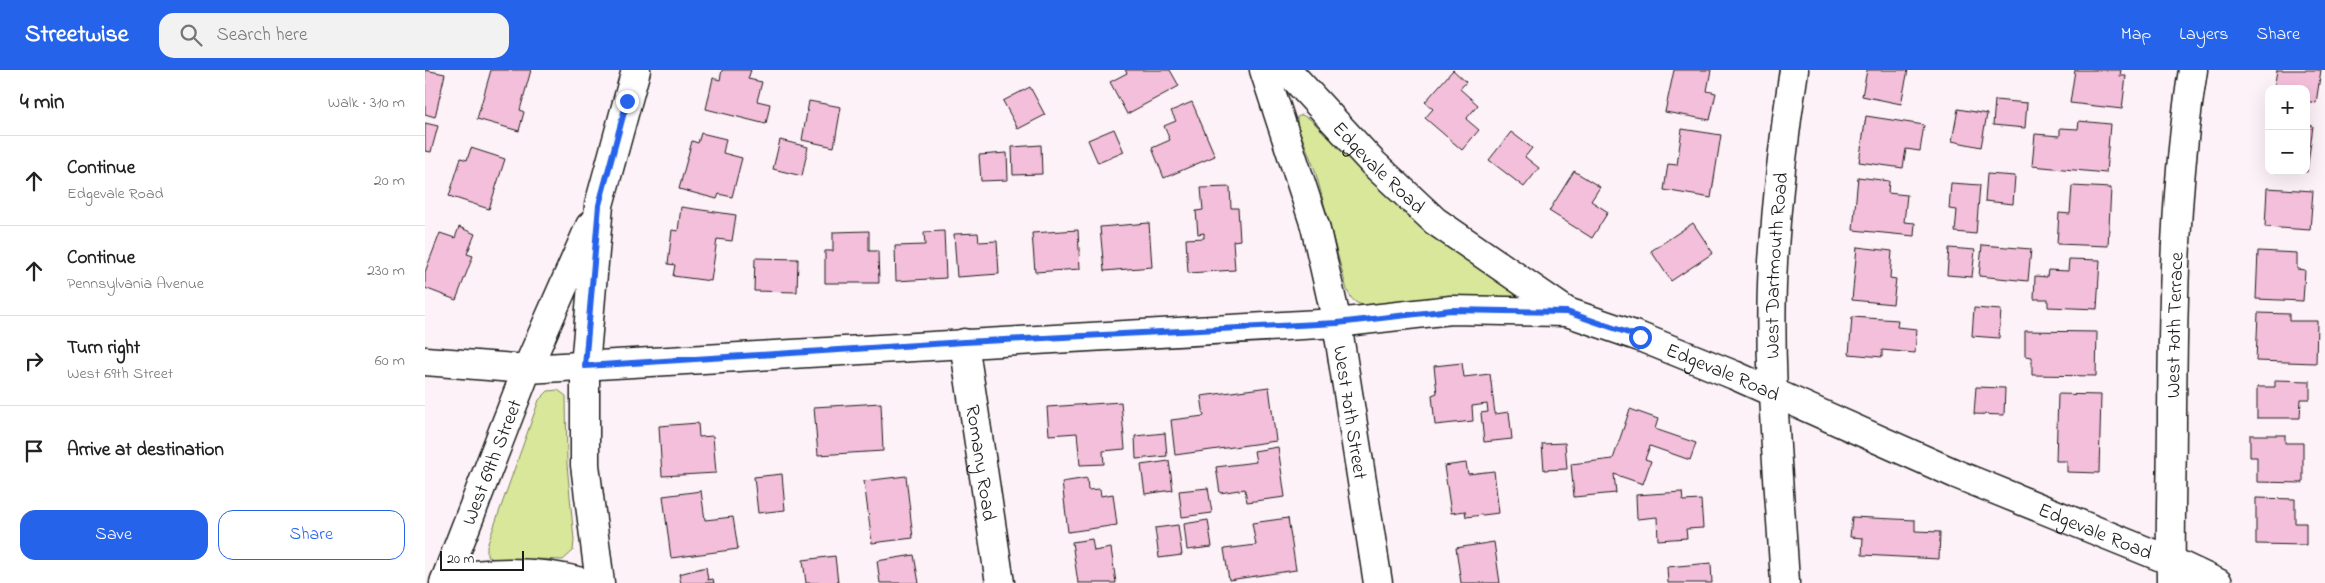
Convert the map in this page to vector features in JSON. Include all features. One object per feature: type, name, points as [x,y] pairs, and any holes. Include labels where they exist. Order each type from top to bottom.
[{"type":"street","points":[[599,583],[585,465],[585,366],[599,205],[636,70]]},
{"type":"street","name":"West 70th Street","points":[[1264,70],[1315,226],[1337,323],[1378,583]]},
{"type":"street","name":"Edgevale Road","points":[[1287,70],[1373,163],[1435,220],[1567,312],[1640,337],[1773,392],[2171,572],[2218,583]]},
{"type":"street","name":"West Dartmouth Road","points":[[1785,583],[1773,392],[1773,263],[1783,142],[1794,70]]},
{"type":"street","name":"West 70th Terrace","points":[[2171,572],[2173,348],[2177,232],[2188,100],[2193,70]]},
{"type":"street","name":"West 69th Street","points":[[445,582],[527,369],[599,205]]},
{"type":"street","points":[[425,361],[527,369],[964,342],[1337,323],[1451,310],[1567,312]]},
{"type":"street","name":"Romany Road","points":[[964,342],[1000,583]]},
{"type":"street","points":[[445,582],[474,574],[512,573],[557,575],[586,583]]},
{"type":"green space","points":[[1302,115],[1310,119],[1405,211],[1467,260],[1517,292],[1515,297],[1437,298],[1368,305],[1355,302],[1347,290],[1315,170],[1297,124],[1297,117]]},
{"type":"green space","points":[[558,390],[566,396],[567,464],[574,540],[573,551],[563,560],[495,561],[487,556],[487,546],[539,400],[548,391]]},
{"type":"building","points":[[425,70],[445,74],[435,117],[425,114]]},
{"type":"building","points":[[491,70],[531,70],[520,110],[524,112],[519,131],[477,119]]},
{"type":"building","points":[[722,70],[751,70],[748,79],[762,82],[757,101],[770,104],[766,124],[706,109],[713,78],[720,80]]},
{"type":"building","points":[[1125,70],[1170,70],[1179,86],[1127,114],[1110,82],[1127,73]]},
{"type":"building","points":[[1453,70],[1466,82],[1460,89],[1478,105],[1466,119],[1479,130],[1462,150],[1425,118],[1433,109],[1425,102]]},
{"type":"building","points":[[1674,70],[1711,70],[1707,91],[1716,93],[1710,120],[1665,112]]},
{"type":"building","points":[[1867,70],[1908,70],[1901,104],[1862,96]]},
{"type":"building","points":[[2075,70],[2121,70],[2120,76],[2126,76],[2122,109],[2070,103]]},
{"type":"building","points":[[2277,70],[2321,70],[2316,103],[2310,102],[2310,85],[2275,85]]},
{"type":"building","points":[[1030,87],[1045,115],[1018,129],[1003,101]]},
{"type":"building","points":[[1995,100],[2027,103],[2025,128],[1993,125]]},
{"type":"building","points":[[809,101],[841,107],[834,147],[802,140]]},
{"type":"building","points":[[1192,102],[1215,156],[1164,178],[1152,148],[1170,140],[1164,126],[1176,121],[1171,111]]},
{"type":"building","points":[[1958,109],[1987,114],[1981,147],[1952,141]]},
{"type":"building","points":[[1866,116],[1924,125],[1920,151],[1906,149],[1903,168],[1859,162]]},
{"type":"building","points":[[2079,121],[2110,124],[2106,173],[2032,166],[2035,134],[2060,136],[2060,128],[2078,129]]},
{"type":"building","points":[[425,123],[438,126],[431,152],[425,151]]},
{"type":"building","points":[[2310,126],[2313,126],[2310,149]]},
{"type":"building","points":[[1114,129],[1124,152],[1098,163],[1088,140]]},
{"type":"building","points":[[1682,129],[1721,135],[1711,198],[1664,190],[1668,164],[1677,165]]},
{"type":"building","points":[[1511,132],[1532,148],[1525,157],[1539,168],[1524,187],[1489,160]]},
{"type":"building","points":[[701,133],[726,139],[723,153],[742,158],[732,197],[719,194],[717,199],[679,189],[692,141],[698,143]]},
{"type":"building","points":[[780,140],[808,147],[802,176],[773,169]]},
{"type":"building","points":[[1041,145],[1042,174],[1013,175],[1012,147]]},
{"type":"building","points":[[471,148],[505,159],[489,209],[449,196],[461,158],[467,160]]},
{"type":"building","points":[[1007,153],[1008,180],[981,181],[979,155]]},
{"type":"building","points":[[1574,171],[1600,187],[1591,201],[1608,212],[1592,238],[1549,211]]},
{"type":"building","points":[[1987,174],[2015,176],[2013,204],[1985,201]]},
{"type":"building","points":[[1858,177],[1889,181],[1888,193],[1907,195],[1904,222],[1915,223],[1914,236],[1853,230]]},
{"type":"building","points":[[1951,183],[1980,185],[1976,234],[1955,232],[1957,210],[1949,209]]},
{"type":"building","points":[[2072,186],[2111,188],[2108,246],[2057,244],[2059,213],[2070,214]]},
{"type":"building","points":[[1230,187],[1231,208],[1238,208],[1240,240],[1233,241],[1235,270],[1188,273],[1186,239],[1204,238],[1204,233],[1198,234],[1196,211],[1203,210],[1201,188]]},
{"type":"building","points":[[2267,188],[2313,191],[2310,230],[2265,227]]},
{"type":"building","points":[[681,207],[736,215],[732,241],[717,239],[711,281],[673,276],[675,265],[668,264],[672,230],[678,231]]},
{"type":"building","points":[[1149,223],[1152,267],[1104,271],[1100,227]]},
{"type":"building","points":[[1693,223],[1713,253],[1671,281],[1651,251]]},
{"type":"building","points":[[459,227],[475,234],[467,254],[473,256],[456,300],[425,288],[425,272],[440,233],[455,238]]},
{"type":"building","points":[[1078,230],[1080,269],[1035,272],[1032,233]]},
{"type":"building","points":[[869,231],[869,251],[878,251],[879,283],[825,283],[825,251],[833,251],[833,232]]},
{"type":"building","points":[[944,231],[946,278],[896,281],[895,246],[925,245],[924,232]]},
{"type":"building","points":[[978,233],[979,242],[997,241],[999,274],[957,277],[954,234]]},
{"type":"building","points":[[1982,245],[2031,249],[2028,281],[1979,276]]},
{"type":"building","points":[[1857,247],[1892,251],[1890,278],[1896,279],[1893,304],[1852,300]]},
{"type":"building","points":[[1949,248],[1975,250],[1972,277],[1947,275]]},
{"type":"building","points":[[2258,251],[2297,253],[2297,269],[2305,270],[2303,301],[2256,299]]},
{"type":"building","points":[[755,258],[798,259],[797,292],[754,291]]},
{"type":"building","points":[[2069,259],[2100,260],[2097,309],[2048,307],[2048,299],[2034,299],[2035,276],[2047,277],[2048,270],[2068,271]]},
{"type":"building","points":[[1974,308],[2001,310],[1999,338],[1972,336]]},
{"type":"building","points":[[2258,313],[2289,314],[2289,321],[2317,321],[2316,363],[2256,361]]},
{"type":"building","points":[[1852,317],[1898,320],[1897,327],[1917,329],[1915,353],[1882,350],[1882,357],[1849,354]]},
{"type":"building","points":[[2025,331],[2097,332],[2096,376],[2032,375],[2032,357],[2025,356]]},
{"type":"building","points":[[1462,363],[1464,377],[1490,374],[1495,414],[1509,412],[1512,439],[1484,442],[1481,413],[1488,412],[1487,404],[1472,406],[1473,421],[1435,425],[1432,395],[1437,393],[1434,366]]},
{"type":"building","points":[[2275,380],[2310,381],[2310,399],[2301,399],[2300,418],[2257,418],[2257,387],[2275,387]]},
{"type":"building","points":[[1269,387],[1276,441],[1175,455],[1171,420],[1204,416],[1201,396]]},
{"type":"building","points":[[1976,387],[2005,388],[2004,415],[1974,414]]},
{"type":"building","points":[[2058,394],[2101,395],[2099,473],[2067,472],[2067,461],[2056,461]]},
{"type":"building","points":[[1121,402],[1125,449],[1103,451],[1104,464],[1080,465],[1077,433],[1049,435],[1047,407]]},
{"type":"building","points":[[881,403],[883,451],[818,455],[814,407]]},
{"type":"building","points":[[1630,409],[1658,419],[1655,429],[1696,443],[1690,460],[1650,446],[1645,459],[1651,461],[1643,484],[1614,474],[1616,493],[1574,497],[1571,464],[1613,459]]},
{"type":"building","points":[[698,423],[699,437],[713,436],[716,473],[662,476],[659,426]]},
{"type":"building","points":[[1165,433],[1167,456],[1136,459],[1135,436]]},
{"type":"building","points":[[2250,435],[2285,435],[2285,443],[2303,443],[2303,483],[2257,482],[2257,457],[2250,457]]},
{"type":"building","points":[[1565,443],[1567,469],[1544,470],[1542,444]]},
{"type":"building","points":[[1278,447],[1285,497],[1247,502],[1245,489],[1220,493],[1216,467],[1256,462],[1254,451]]},
{"type":"building","points":[[1169,461],[1173,490],[1145,494],[1141,465]]},
{"type":"building","points":[[1466,463],[1468,474],[1494,471],[1499,513],[1466,517],[1465,511],[1451,513],[1444,466]]},
{"type":"building","points":[[782,474],[785,510],[758,513],[754,477]]},
{"type":"building","points":[[906,476],[913,538],[872,543],[864,481]]},
{"type":"building","points":[[1087,478],[1088,490],[1100,489],[1101,496],[1113,494],[1117,525],[1068,532],[1062,482]]},
{"type":"building","points":[[1208,488],[1212,513],[1182,517],[1179,491]]},
{"type":"building","points":[[701,491],[705,520],[733,517],[738,549],[671,558],[663,496]]},
{"type":"building","points":[[1682,492],[1683,501],[1701,500],[1703,528],[1686,529],[1687,538],[1658,540],[1657,517],[1637,519],[1636,495]]},
{"type":"building","points":[[2256,498],[2295,499],[2295,523],[2306,523],[2306,545],[2256,544]]},
{"type":"building","points":[[1852,517],[1915,520],[1915,531],[1940,532],[1939,559],[1862,555],[1863,538],[1850,537]]},
{"type":"building","points":[[1288,518],[1296,570],[1229,580],[1224,549],[1256,545],[1252,523]]},
{"type":"building","points":[[1208,520],[1212,547],[1187,550],[1184,524]]},
{"type":"building","points":[[1178,525],[1182,555],[1159,558],[1155,528]]},
{"type":"building","points":[[1092,539],[1094,551],[1111,548],[1116,583],[1078,583],[1072,542]]},
{"type":"building","points":[[1494,542],[1500,583],[1461,583],[1456,548]]},
{"type":"building","points":[[914,555],[919,583],[880,583],[877,561]]},
{"type":"building","points":[[835,556],[838,583],[806,583],[803,560]]},
{"type":"building","points":[[1711,563],[1712,583],[1668,583],[1667,567]]},
{"type":"building","points":[[706,567],[708,580],[713,579],[714,583],[681,583],[679,574]]},
{"type":"route","points":[[627,101],[599,205],[585,366],[964,342],[1337,323],[1451,310],[1567,312],[1640,337]]}]
